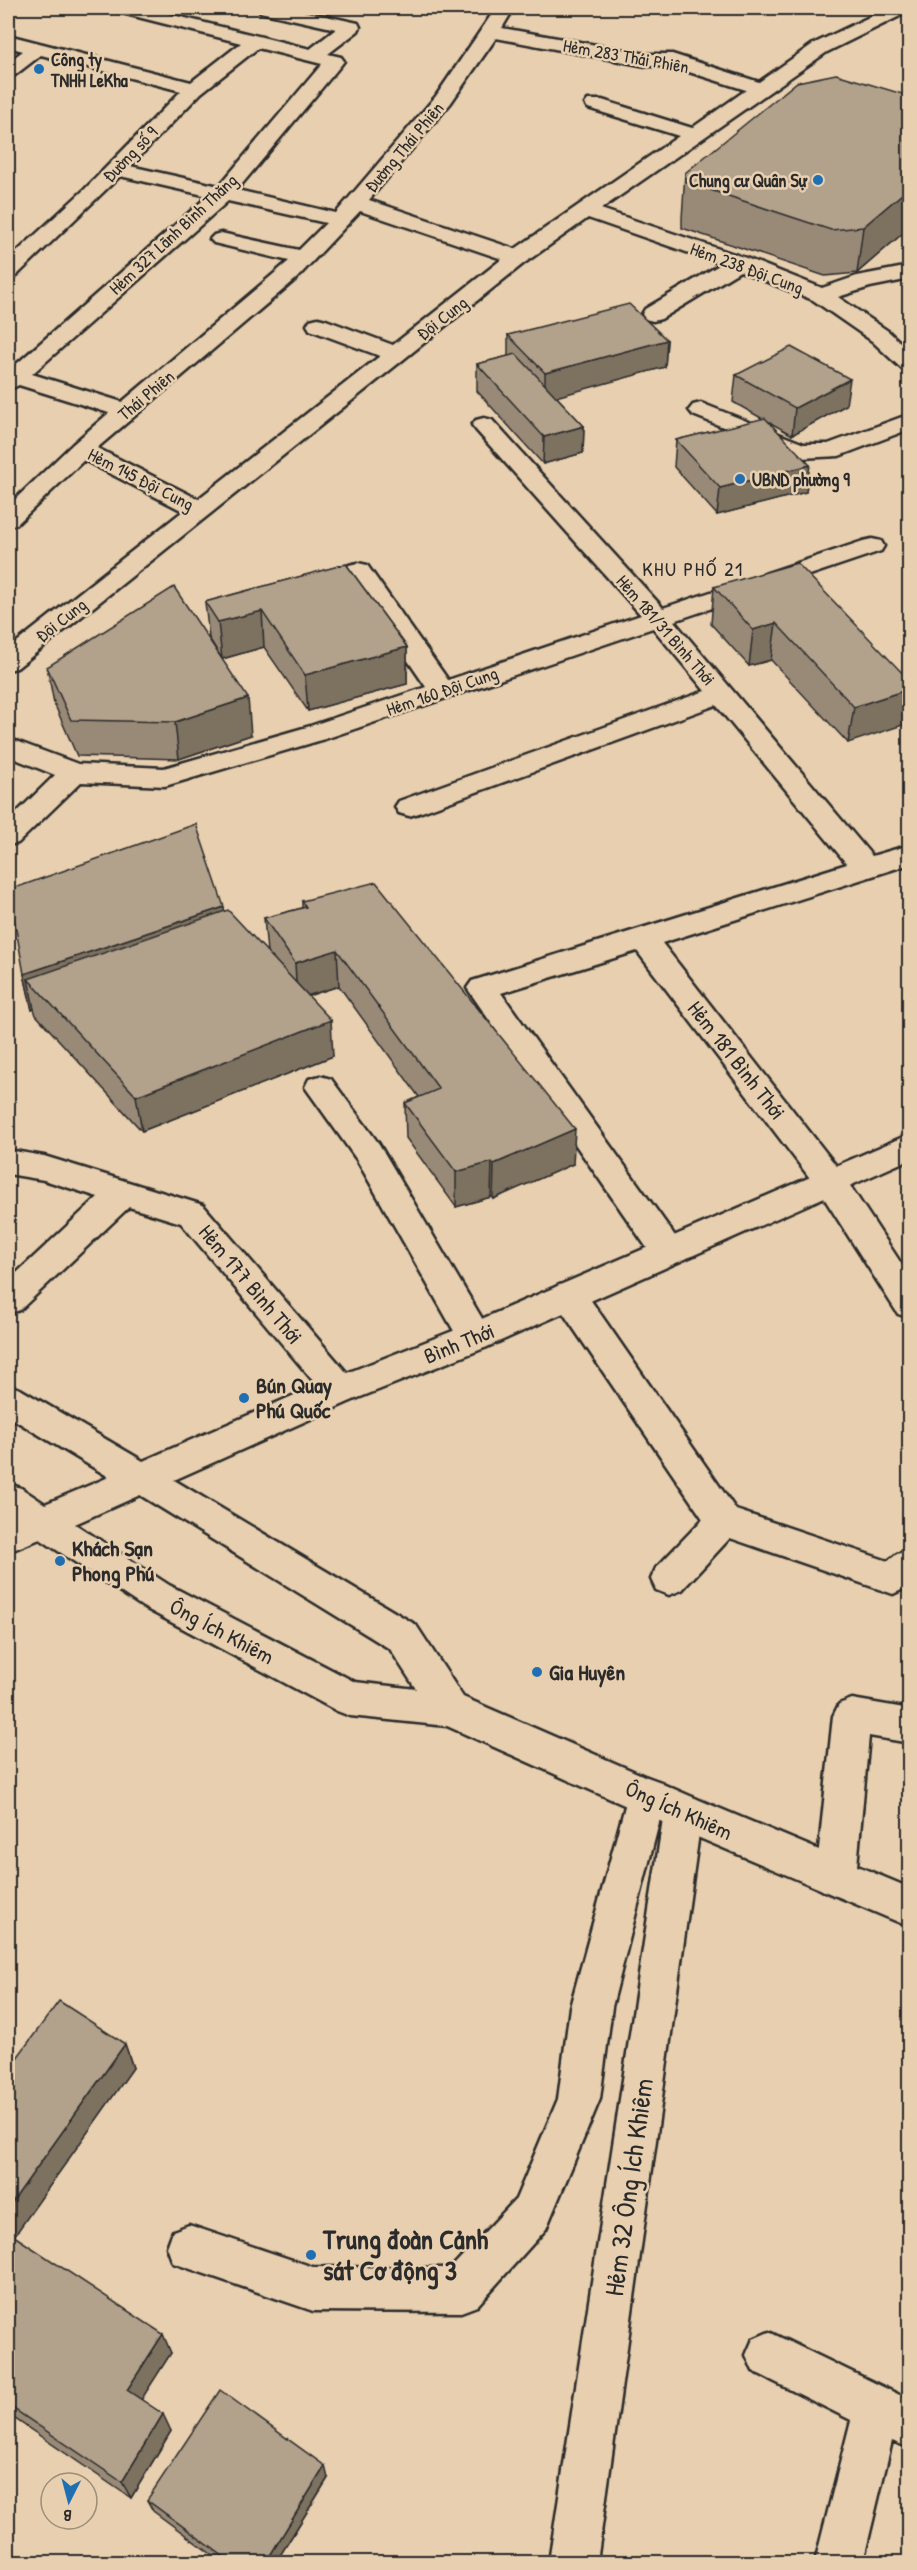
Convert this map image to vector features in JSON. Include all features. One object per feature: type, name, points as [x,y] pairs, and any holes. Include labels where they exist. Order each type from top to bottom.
[{"type":"street","points":[[124,8],[314,55],[351,27],[302,11],[267,8]]},
{"type":"street","name":"Đường Thái Phiên","points":[[288,274],[358,202],[443,100],[505,8]]},
{"type":"street","name":"Đội Cung","points":[[8,662],[518,257],[820,48],[901,8]]},
{"type":"street","points":[[222,32],[248,14]]},
{"type":"street","name":"Hẻm 283 Thái Phiên","points":[[489,31],[646,60],[672,60],[762,89]]},
{"type":"street","name":"Đường số 9","points":[[8,271],[116,169],[194,89],[255,40]]},
{"type":"street","points":[[8,41],[194,89]]},
{"type":"street","points":[[8,71],[39,48]]},
{"type":"street","name":"Hẻm 327 Lãnh Binh Thăng","points":[[10,378],[224,193],[334,61],[314,55]]},
{"type":"street","points":[[785,73],[808,78]]},
{"type":"street","points":[[595,104],[695,135]]},
{"type":"street","points":[[116,169],[341,220]]},
{"type":"street","points":[[358,202],[518,257]]},
{"type":"street","name":"Hẻm 238 Đội Cung","points":[[587,211],[738,263],[821,295],[865,281],[909,272]]},
{"type":"street","points":[[221,239],[304,258]]},
{"type":"street","points":[[653,314],[738,263]]},
{"type":"street","name":"Thái Phiên","points":[[8,519],[81,449],[288,274]]},
{"type":"street","points":[[821,295],[880,336],[909,364]]},
{"type":"street","points":[[317,326],[396,354]]},
{"type":"street","points":[[10,378],[126,411]]},
{"type":"street","points":[[701,410],[801,451],[831,452],[909,421]]},
{"type":"street","name":"Hẻm 181/31 Bình Thới","points":[[484,425],[658,618],[866,868]]},
{"type":"street","name":"Hẻm 145 Đội Cung","points":[[81,449],[200,510]]},
{"type":"street","name":"Hẻm 160 Đội Cung","points":[[8,746],[74,773],[165,777],[316,733],[872,546]]},
{"type":"street","points":[[358,570],[442,691]]},
{"type":"street","points":[[409,807],[722,694]]},
{"type":"street","points":[[8,836],[74,773]]},
{"type":"street","points":[[668,1252],[482,988],[909,854]]},
{"type":"street","name":"Hẻm 181 Bình Thới","points":[[644,939],[830,1181],[909,1305]]},
{"type":"street","points":[[320,1087],[368,1152],[475,1337]]},
{"type":"street","name":"Bình Thới","points":[[8,1537],[341,1390],[475,1337],[909,1146]]},
{"type":"street","name":"Hẻm 177 Bình Thới","points":[[8,1162],[44,1168],[192,1214],[341,1390]]},
{"type":"street","points":[[8,1300],[123,1193]]},
{"type":"street","points":[[569,1295],[724,1521],[893,1578],[909,1565]]},
{"type":"street","points":[[8,1399],[403,1636],[450,1709]]},
{"type":"street","name":"Ông Ích Khiêm","points":[[8,1499],[156,1596],[350,1699],[450,1709],[909,1908]]},
{"type":"street","points":[[669,1579],[724,1521]]},
{"type":"street","points":[[836,1877],[852,1716],[909,1726]]},
{"type":"street","points":[[189,2247],[313,2289],[461,2290],[531,2214],[579,2099],[591,2007],[665,1804]]},
{"type":"street","name":"Hẻm 32 Ông Ích Khiêm","points":[[573,2562],[665,1804]]},
{"type":"street","points":[[769,2355],[893,2418],[839,2562]]},
{"type":"building","points":[[836,74],[909,96],[909,188],[863,227],[831,230],[686,182],[685,173],[797,82]]},
{"type":"building","points":[[629,304],[667,340],[545,373],[508,335]]},
{"type":"building","points":[[791,347],[850,379],[795,408],[736,375]]},
{"type":"building","points":[[516,354],[584,426],[544,437],[477,364]]},
{"type":"building","points":[[765,418],[810,465],[720,488],[676,440]]},
{"type":"building","points":[[797,563],[909,680],[909,689],[854,707],[776,623],[753,630],[714,587]]},
{"type":"building","points":[[346,564],[407,647],[305,675],[262,611],[218,622],[205,602]]},
{"type":"building","points":[[174,587],[248,698],[175,722],[71,720],[47,667]]},
{"type":"building","points":[[196,824],[224,907],[24,974],[9,890]]},
{"type":"building","points":[[376,882],[575,1129],[494,1164],[492,1162],[456,1172],[405,1103],[439,1089],[337,950],[295,963],[264,918],[306,907],[302,901]]},
{"type":"building","points":[[228,910],[331,1020],[136,1096],[28,979]]},
{"type":"building","points":[[59,2001],[125,2044],[8,2208],[8,2070]]},
{"type":"building","points":[[8,2232],[163,2334],[127,2390],[163,2414],[122,2482],[8,2405]]},
{"type":"building","points":[[220,2390],[325,2466],[266,2562],[231,2562],[147,2500]]},
{"type":"place","name":"Công ty TNHH LeKha","points":[[39,69]]},
{"type":"place","name":"Chung cư Quân Sự","points":[[818,180]]},
{"type":"place","name":"UBND phường 9","points":[[740,479]]},
{"type":"place","name":"Bún Quay Phú Quốc","points":[[244,1398]]},
{"type":"place","name":"Khách Sạn Phong Phú","points":[[60,1561]]},
{"type":"place","name":"Gia Huyên","points":[[537,1672]]},
{"type":"place","name":"Trung đoàn Cảnh sát Cơ động 3","points":[[311,2255]]},
{"type":"district","name":"KHU PHỐ 21","points":[[693,568]]}]
